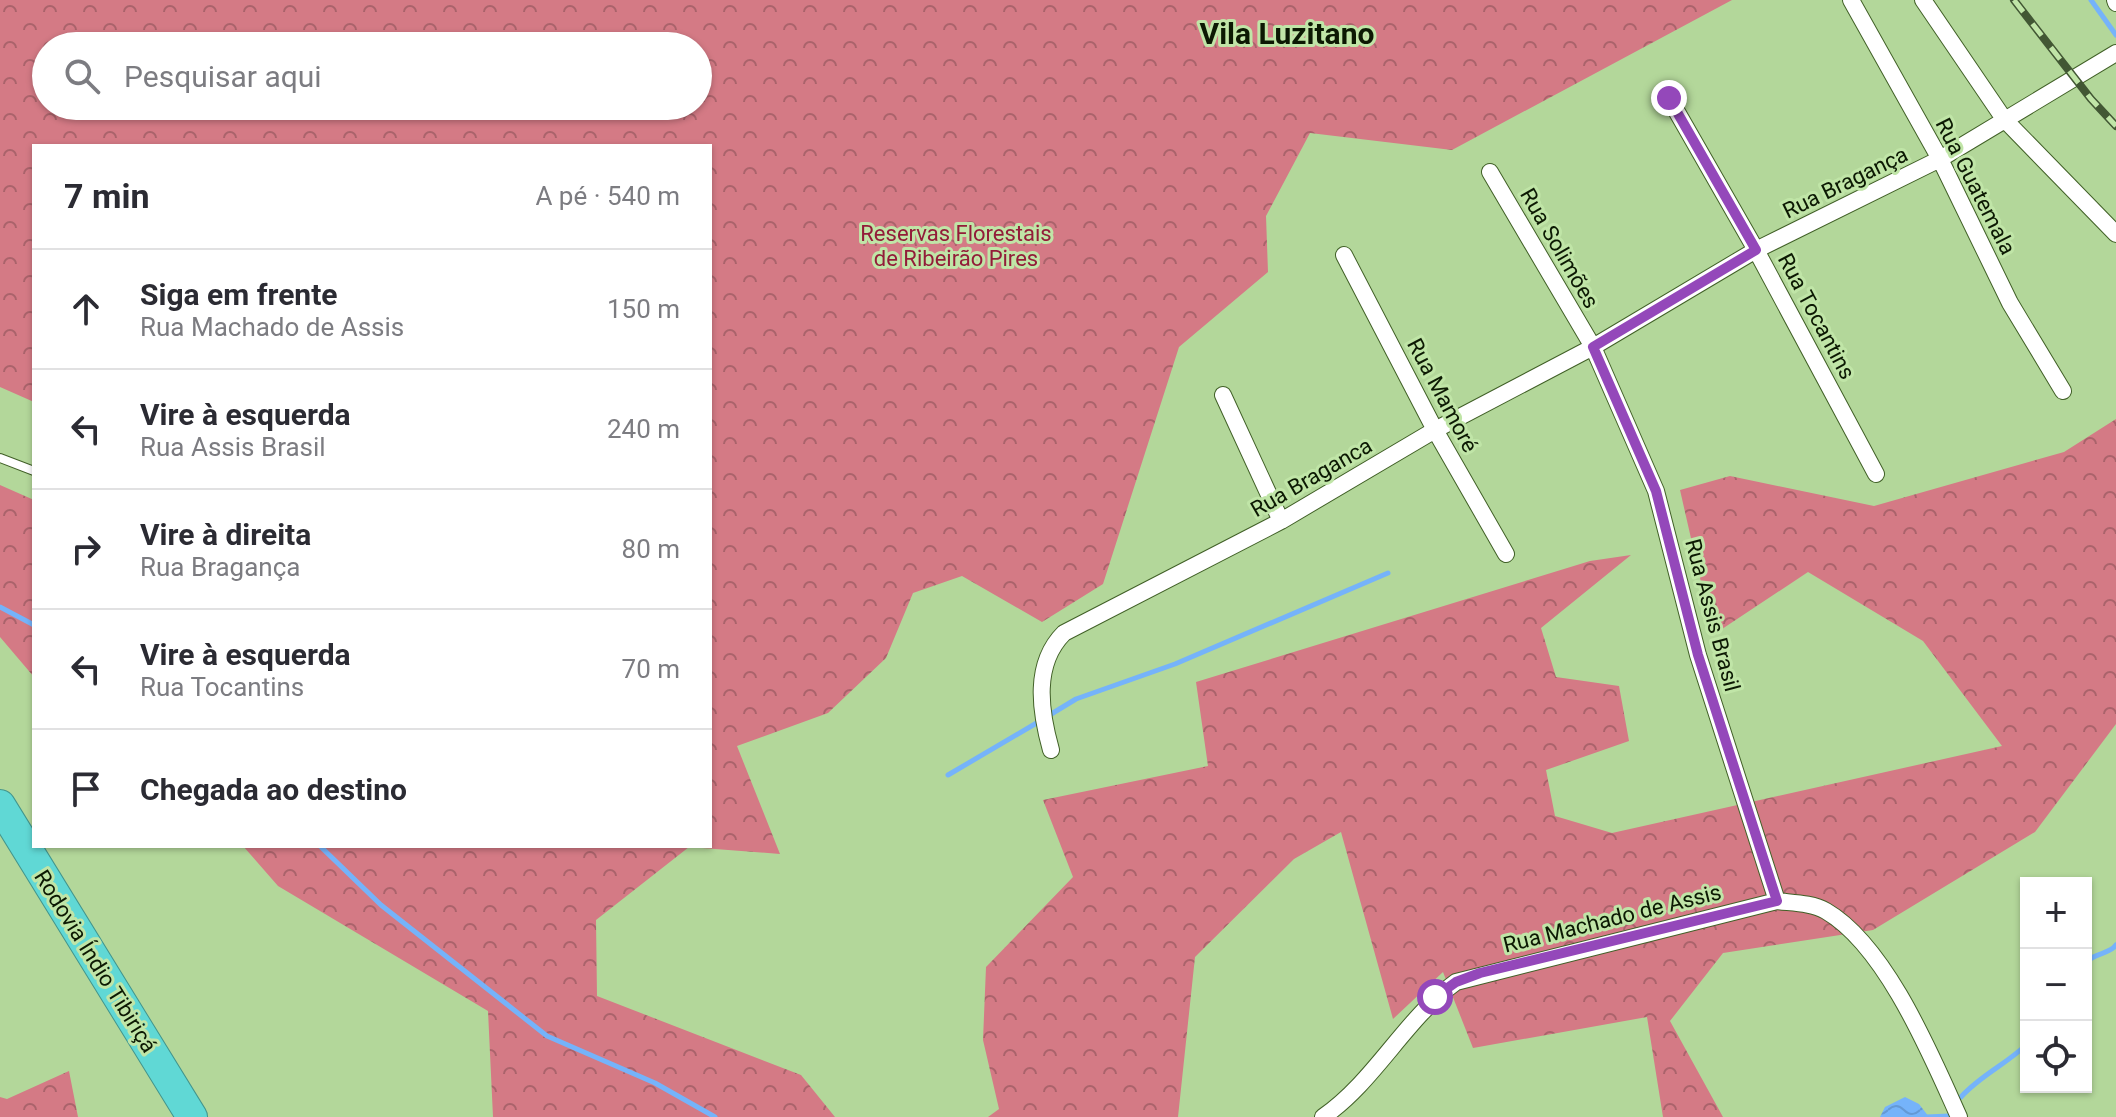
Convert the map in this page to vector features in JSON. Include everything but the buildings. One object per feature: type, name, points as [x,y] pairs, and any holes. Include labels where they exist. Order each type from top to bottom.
[{"type":"highway","name":"Rodovia Índio Tibiriçá","points":[[0,805],[192,1117]]},
{"type":"street","name":"Rua Guatemala","points":[[1851,0],[1940,159],[2010,303],[2063,391]]},
{"type":"street","points":[[1923,0],[2004,119],[2116,234]]},
{"type":"street","name":"Rua Bragança","points":[[1593,347],[1756,250],[1940,159],[2116,53]]},
{"type":"street","name":"Rua Tocantins","points":[[1669,98],[1756,250],[1876,474]]},
{"type":"street","name":"Rua Solimões","points":[[1490,172],[1593,347]]},
{"type":"street","name":"Rua Mamoré","points":[[1344,255],[1435,430],[1506,554]]},
{"type":"street","name":"Rua Braganca","points":[[1051,750],[1044,721],[1042,678],[1051,646],[1086,619],[1281,521],[1435,430],[1593,347]]},
{"type":"street","name":"Rua Assis Brasil","points":[[1593,347],[1656,491],[1698,655],[1777,901]]},
{"type":"street","points":[[1223,395],[1281,521]]},
{"type":"street","points":[[1777,901],[1822,909],[1860,940],[1907,1007],[1959,1117]]},
{"type":"street","name":"Rua Machado de Assis","points":[[1323,1117],[1363,1080],[1435,997],[1456,982],[1777,901]]},
{"type":"lane","points":[[0,458],[32,470]]},
{"type":"green space","name":"Reservas Florestais de Ribeirão Pires","points":[[0,0],[1732,0],[1452,150],[1310,133],[1266,216],[1268,272],[1179,347],[1103,584],[1042,622],[962,576],[913,593],[886,658],[828,713],[737,746],[780,854],[702,848],[712,848],[712,144],[32,144],[32,401],[0,387]]},
{"type":"green space","points":[[2116,419],[2116,724],[2035,832],[1873,930],[1723,953],[1670,1021],[1723,1117],[1663,1117],[1647,1017],[1473,1048],[1443,972],[1393,1019],[1341,832],[1294,859],[1195,957],[1178,1117],[988,1117],[999,1109],[983,1040],[986,967],[1073,877],[1043,800],[1208,766],[1196,682],[1590,561],[1631,555],[1541,628],[1556,677],[1619,686],[1629,741],[1546,770],[1555,816],[1612,833],[2002,746],[1923,641],[1808,572],[1713,635],[1680,490],[1730,476],[1874,506],[2064,452]]},
{"type":"green space","points":[[0,485],[32,499],[32,675],[0,637]]},
{"type":"green space","name":"Reservas Florestais de Ribeirão Pires","points":[[245,848],[688,848],[596,920],[597,996],[801,1075],[835,1117],[493,1117],[488,1011],[278,886]]},
{"type":"green space","points":[[69,1071],[78,1117],[0,1117],[0,1097],[7,1099]]},
{"type":"water","points":[[1905,1097],[1919,1104],[1929,1117],[1880,1117],[1885,1107]]},
{"type":"waterway","points":[[2091,0],[2116,35]]},
{"type":"waterway","points":[[1048,716],[1076,699],[1175,664],[1388,573]]},
{"type":"waterway","points":[[0,607],[32,624]]},
{"type":"waterway","points":[[948,775],[1040,721]]},
{"type":"waterway","points":[[322,848],[381,905],[547,1036],[655,1083],[715,1117]]},
{"type":"waterway","points":[[2092,958],[2116,945]]},
{"type":"waterway","points":[[1961,1097],[2020,1050]]},
{"type":"waterway","points":[[1927,1117],[1949,1116]]},
{"type":"railway","points":[[2014,0],[2091,99],[2116,126]]},
{"type":"district","name":"Vila Luzitano","points":[[1287,34]]},
{"type":"route","points":[[1435,997],[1456,982],[1480,973],[1777,901],[1698,655],[1668,527],[1656,491],[1593,347],[1756,250],[1669,98]]}]
